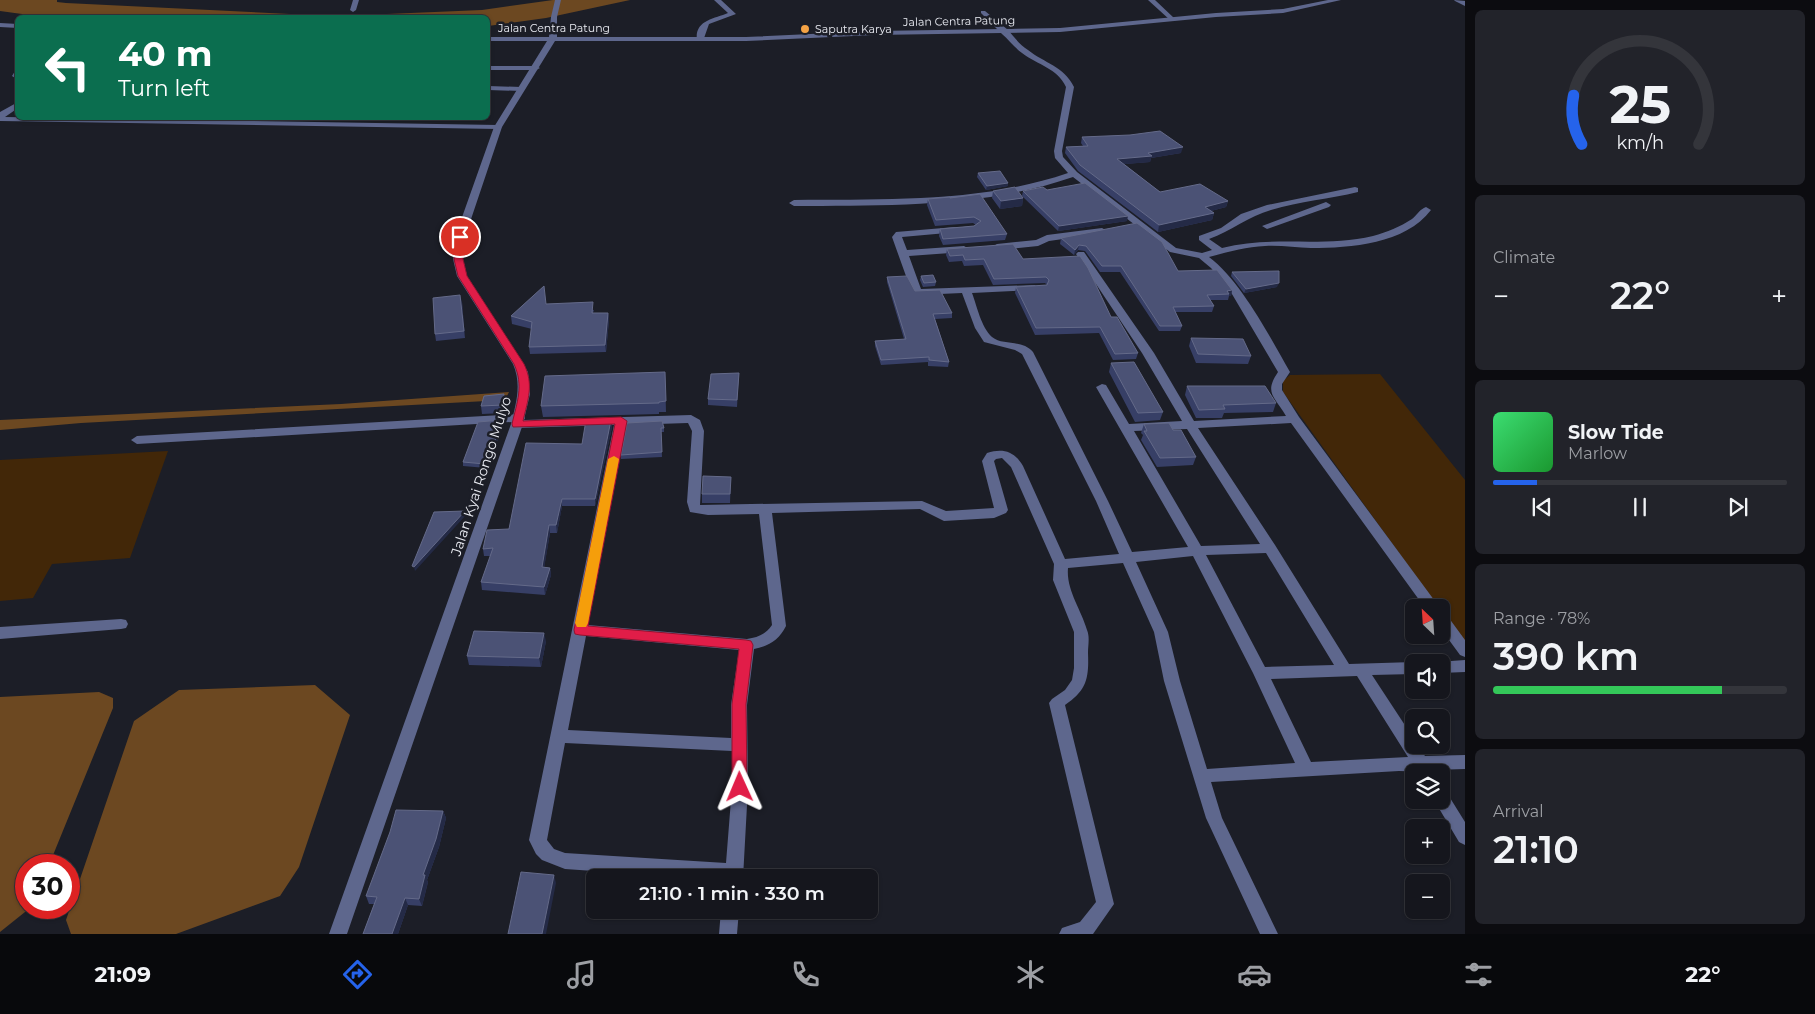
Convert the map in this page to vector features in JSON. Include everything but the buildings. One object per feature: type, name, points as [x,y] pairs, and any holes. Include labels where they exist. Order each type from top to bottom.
[{"type":"street","points":[[353,10],[356,0]]},
{"type":"street","name":"Jalan Kyai Rongo Mulyo","points":[[338,934],[518,421],[526,387],[525,376],[462,276],[458,259],[460,237],[498,127],[553,38],[554,17],[558,0]]},
{"type":"street","points":[[700,39],[703,25],[708,21],[733,14],[717,0]]},
{"type":"street","points":[[1151,0],[1172,19]]},
{"type":"street","name":"Jalan Centra Patung","points":[[490,39],[746,39],[875,33],[1060,30],[1283,11],[1338,0]]},
{"type":"street","points":[[1456,0],[1465,4]]},
{"type":"street","points":[[983,12],[1026,53],[1068,79],[1070,87],[1058,151],[1059,158],[1074,174],[1174,250],[1182,254],[1202,256],[1241,246],[1274,243],[1313,245],[1348,243],[1386,235],[1408,227],[1418,220],[1426,210]]},
{"type":"street","points":[[0,25],[15,26]]},
{"type":"street","points":[[490,68],[536,68]]},
{"type":"street","points":[[490,88],[521,89]]},
{"type":"street","points":[[0,118],[15,106]]},
{"type":"street","points":[[0,118],[15,118]]},
{"type":"street","points":[[220,120],[498,127]]},
{"type":"street","points":[[440,126],[444,120]]},
{"type":"street","points":[[794,203],[894,201],[978,196],[1031,188],[1074,174]]},
{"type":"street","points":[[1220,251],[1202,238],[1224,230],[1244,216],[1287,203],[1318,199],[1355,190]]},
{"type":"street","points":[[1267,226],[1326,205]]},
{"type":"street","points":[[991,247],[1038,243],[1047,238],[1139,223]]},
{"type":"street","points":[[964,229],[900,234],[897,237],[918,292],[1041,287]]},
{"type":"street","points":[[903,253],[971,248]]},
{"type":"street","points":[[1081,254],[1148,353],[1189,423],[1270,548],[1344,669]]},
{"type":"street","points":[[1202,256],[1215,266],[1233,288],[1270,347],[1284,372],[1276,384],[1276,390],[1294,419],[1427,599]]},
{"type":"street","points":[[966,291],[985,338],[992,342],[1017,345],[1027,352],[1102,501],[1161,632],[1172,681],[1214,818],[1269,934]]},
{"type":"street","points":[[1102,387],[1197,552],[1262,673],[1307,771]]},
{"type":"street","points":[[137,440],[518,421],[691,419],[696,423],[698,431],[693,502],[695,509],[708,511],[922,505],[944,516],[994,514],[1001,510],[988,461],[991,456],[1001,453],[1011,457],[1017,466],[1061,564],[1060,580],[1081,632],[1079,682],[1070,694],[1057,703],[1104,904],[1086,929],[1068,934]]},
{"type":"street","points":[[1126,428],[1189,423],[1294,419]]},
{"type":"street","points":[[621,421],[538,840],[542,851],[551,858],[565,861],[662,869]]},
{"type":"street","points":[[580,630],[746,645],[762,642],[773,636],[779,626],[765,509]]},
{"type":"street","points":[[1061,564],[1197,552],[1270,548]]},
{"type":"street","points":[[0,634],[121,624]]},
{"type":"street","points":[[1450,630],[1465,650]]},
{"type":"street","points":[[734,869],[740,787],[739,704],[746,645]]},
{"type":"street","points":[[1450,666],[1465,666]]},
{"type":"street","points":[[1262,673],[1405,668]]},
{"type":"street","points":[[1361,670],[1420,764]]},
{"type":"street","points":[[559,736],[739,745]]},
{"type":"street","points":[[1448,764],[1465,762]]},
{"type":"street","points":[[1201,776],[1405,768]]},
{"type":"street","points":[[1448,809],[1465,837]]},
{"type":"street","points":[[728,934],[729,919]]},
{"type":"shaded area","points":[[0,0],[57,0],[57,2],[66,3],[311,15],[29,15],[0,11]]},
{"type":"shaded area","points":[[553,0],[630,0],[546,18],[490,26],[490,15],[363,15],[482,10]]},
{"type":"shaded area","points":[[1380,374],[1465,480],[1465,645],[1450,624],[1450,599],[1432,599],[1283,392],[1283,381],[1290,375]]},
{"type":"shaded area","points":[[509,392],[505,400],[81,423],[0,430],[0,420],[341,404]]},
{"type":"shaded area","points":[[168,451],[130,558],[52,564],[33,598],[0,601],[0,460]]},
{"type":"shaded area","points":[[315,685],[350,715],[299,867],[280,896],[176,934],[71,934],[66,920],[80,919],[80,879],[134,721],[179,690]]},
{"type":"shaded area","points":[[99,692],[113,698],[113,708],[53,854],[15,854],[16,919],[0,932],[0,697]]},
{"type":"slow traffic","points":[[582,623],[614,459]]},
{"type":"place","name":"Saputra Karya","points":[[805,29]]},
{"type":"route","points":[[460,237],[458,259],[462,276],[525,376],[526,387],[517,424],[621,421],[580,630],[746,645],[739,704],[740,787]]}]
